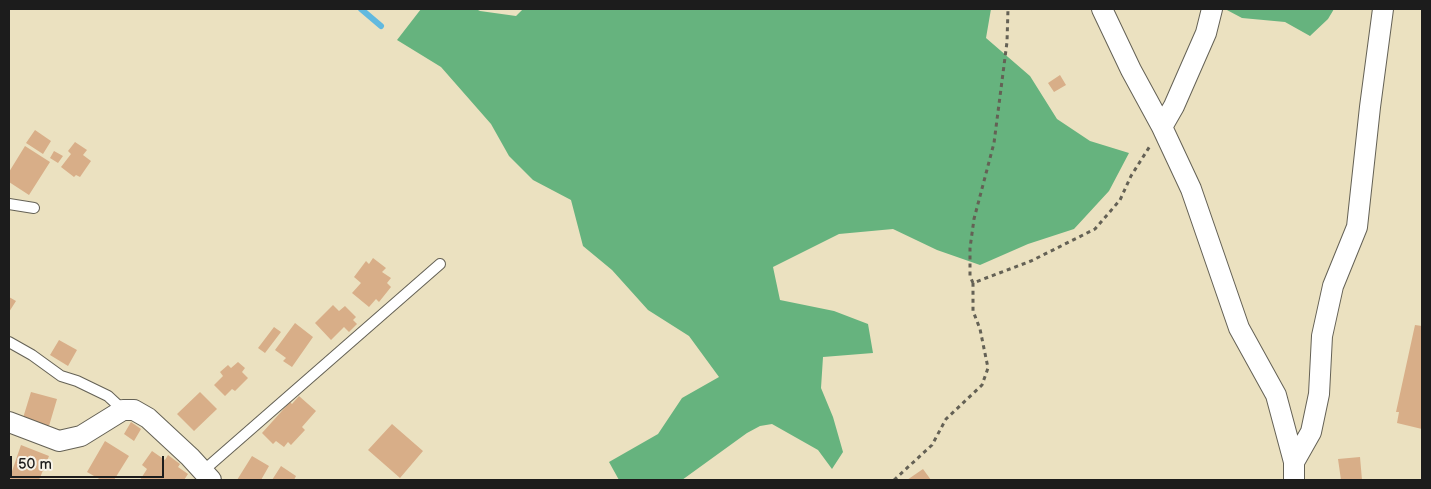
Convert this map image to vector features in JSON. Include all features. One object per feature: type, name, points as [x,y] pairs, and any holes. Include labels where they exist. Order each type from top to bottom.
[{"type":"street","points":[[1102,9],[1131,70],[1162,127],[1190,190],[1239,328],[1276,395],[1294,471]]},
{"type":"street","points":[[1162,127],[1174,106],[1206,32],[1212,9]]},
{"type":"street","points":[[1294,471],[1311,432],[1318,394],[1322,336],[1333,286],[1357,227],[1370,108],[1384,9]]},
{"type":"street","points":[[9,422],[59,441],[81,436],[123,410],[134,410],[148,418],[190,457],[207,476]]},
{"type":"lane","points":[[9,204],[34,208]]},
{"type":"lane","points":[[207,476],[440,264]]},
{"type":"lane","points":[[9,342],[32,355],[61,376],[77,381],[108,396],[123,410]]},
{"type":"path","points":[[894,480],[932,445],[946,420],[982,385],[988,368],[980,329],[973,310],[974,282],[970,276],[970,248],[974,218],[994,143],[1007,42],[1008,9]]},
{"type":"path","points":[[974,282],[1031,261],[1095,229],[1120,200],[1131,176],[1162,127]]},
{"type":"green space","points":[[421,9],[476,9],[516,16],[523,9],[991,9],[986,38],[1030,76],[1057,119],[1090,141],[1129,153],[1109,191],[1074,229],[1028,244],[980,265],[937,250],[893,229],[839,234],[773,267],[780,300],[834,311],[868,324],[873,353],[823,357],[821,388],[833,417],[843,452],[832,469],[818,450],[772,424],[760,426],[747,433],[682,480],[619,480],[609,462],[658,434],[682,398],[719,377],[689,336],[648,310],[612,270],[583,246],[571,200],[533,180],[509,156],[491,124],[441,67],[397,40]]},
{"type":"green space","points":[[1225,9],[1334,9],[1328,19],[1310,36],[1285,22],[1242,18]]},
{"type":"building","points":[[1060,75],[1066,85],[1054,92],[1048,83]]},
{"type":"building","points":[[35,130],[51,141],[43,154],[26,143]]},
{"type":"building","points":[[75,142],[87,150],[83,155],[91,161],[80,177],[76,175],[74,177],[61,167],[71,154],[68,151]]},
{"type":"building","points":[[25,146],[50,162],[29,195],[9,182],[9,172]]},
{"type":"building","points":[[54,151],[63,156],[58,163],[50,158]]},
{"type":"building","points":[[373,258],[386,268],[382,272],[391,278],[387,283],[391,287],[379,302],[376,299],[369,307],[352,293],[361,283],[354,277],[366,261],[369,264]]},
{"type":"building","points":[[9,297],[16,301],[9,312]]},
{"type":"building","points":[[333,305],[339,311],[345,306],[356,317],[353,320],[357,324],[349,332],[344,327],[331,340],[315,323]]},
{"type":"building","points":[[295,323],[313,337],[292,367],[283,361],[286,358],[275,350]]},
{"type":"building","points":[[1415,325],[1422,326],[1422,429],[1397,423],[1399,412],[1396,412]]},
{"type":"building","points":[[274,327],[281,332],[265,353],[258,348]]},
{"type":"building","points":[[59,340],[77,350],[68,366],[50,355]]},
{"type":"building","points":[[238,362],[245,368],[242,372],[248,378],[235,391],[232,389],[225,396],[214,385],[223,376],[220,372],[228,365],[231,368]]},
{"type":"building","points":[[31,392],[57,399],[49,426],[23,418]]},
{"type":"building","points":[[200,392],[217,409],[194,431],[177,414]]},
{"type":"building","points":[[299,396],[316,411],[302,427],[305,430],[291,445],[288,442],[284,447],[276,441],[273,444],[262,433],[290,402],[292,404]]},
{"type":"building","points":[[131,422],[141,429],[134,441],[124,434]]},
{"type":"building","points":[[392,424],[423,451],[400,478],[368,450]]},
{"type":"building","points":[[105,441],[129,456],[114,480],[101,480],[87,472]]},
{"type":"building","points":[[21,445],[49,456],[39,480],[9,480]]},
{"type":"building","points":[[152,451],[165,460],[168,455],[180,464],[178,467],[188,474],[184,480],[140,480],[147,469],[142,465]]},
{"type":"building","points":[[252,456],[269,466],[261,480],[237,480]]},
{"type":"building","points":[[1360,457],[1362,480],[1341,480],[1338,459]]},
{"type":"building","points":[[281,466],[296,476],[294,480],[272,480]]},
{"type":"building","points":[[923,469],[931,480],[907,480]]},
{"type":"waterway","points":[[361,9],[381,26]]}]
